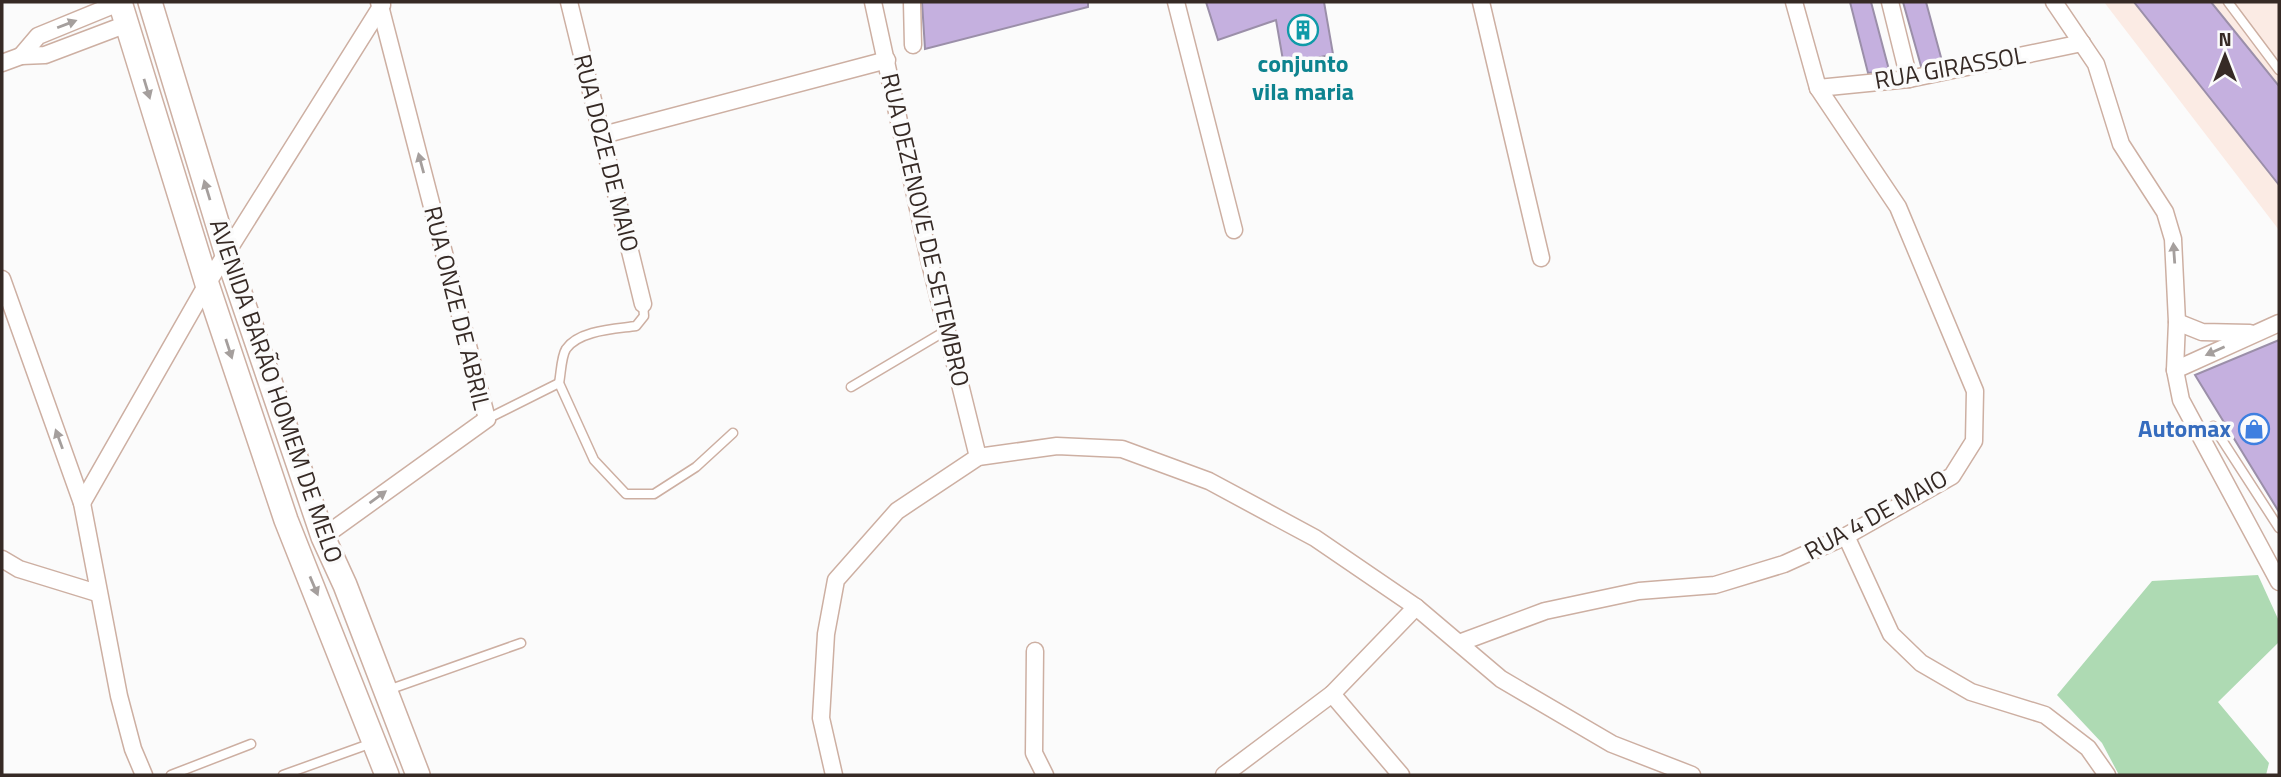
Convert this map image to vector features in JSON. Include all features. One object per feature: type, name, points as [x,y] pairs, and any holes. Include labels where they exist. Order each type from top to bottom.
[{"type":"main road","name":"AVENIDA BARÃO HOMEM DE MELO","points":[[150,2],[227,255],[323,537],[418,775]]},
{"type":"main road","name":"AVENIDA BARÃO HOMEM DE MELO","points":[[122,8],[208,284],[286,520],[387,775]]},
{"type":"main road","points":[[286,520],[303,540],[323,537]]},
{"type":"street","name":"RUA DOZE DE MAIO","points":[[569,2],[643,304]]},
{"type":"street","name":"RUA DEZENOVE DE SETEMBRO","points":[[873,2],[978,457]]},
{"type":"street","points":[[912,2],[913,45]]},
{"type":"street","points":[[1176,2],[1234,230]]},
{"type":"street","points":[[1481,2],[1541,258]]},
{"type":"street","name":"RUA 4 DE MAIO","points":[[1459,643],[1545,611],[1640,591],[1715,586],[1784,564],[1846,536],[1952,476],[1975,442],[1975,391],[1898,207],[1818,88],[1794,2]]},
{"type":"street","points":[[1890,2],[1909,79]]},
{"type":"street","points":[[2054,2],[2096,64],[2121,144],[2165,212],[2173,239],[2177,322],[2175,370],[2181,400],[2279,582]]},
{"type":"street","points":[[82,503],[208,284],[381,4]]},
{"type":"street","name":"RUA ONZE DE ABRIL","points":[[323,537],[487,419],[381,4]]},
{"type":"street","points":[[2,62],[21,56],[38,36],[122,8]]},
{"type":"street","name":"RUA GIRASSOL","points":[[1818,88],[1909,79],[2082,43]]},
{"type":"street","points":[[603,135],[887,60]]},
{"type":"street","points":[[2,279],[82,503],[97,593],[122,709],[145,775]]},
{"type":"street","points":[[2177,322],[2202,332],[2256,333]]},
{"type":"street","points":[[2175,370],[2279,323]]},
{"type":"street","points":[[834,775],[821,718],[826,634],[836,580],[897,511],[978,457],[1057,446],[1122,449],[1209,481],[1315,538],[1416,607],[1501,679],[1612,744],[1692,775]]},
{"type":"street","points":[[1846,536],[1891,634],[1921,663],[1970,692],[2045,715],[2088,748],[2108,775]]},
{"type":"street","points":[[2,559],[19,569],[97,593]]},
{"type":"street","points":[[1224,775],[1332,694],[1416,607]]},
{"type":"street","points":[[1035,651],[1034,753],[1045,775]]},
{"type":"street","points":[[1332,694],[1401,775]]},
{"type":"lane","points":[[2228,2],[2279,70]]},
{"type":"lane","points":[[643,304],[644,316],[636,326],[598,332],[577,341],[566,350],[559,383],[594,460],[626,494],[654,494],[696,467],[733,433]]},
{"type":"lane","points":[[851,387],[947,330]]},
{"type":"lane","points":[[487,419],[559,383]]},
{"type":"lane","points":[[2213,426],[2279,528]]},
{"type":"lane","points":[[386,691],[521,643]]},
{"type":"lane","points":[[283,775],[374,743]]},
{"type":"lane","points":[[171,775],[251,744]]},
{"type":"shaded area","points":[[2104,2],[2279,2],[2279,230]]},
{"type":"green space","points":[[2258,575],[2279,621],[2279,642],[2218,702],[2269,763],[2266,775],[2119,775],[2102,743],[2057,695],[2152,581]]},
{"type":"building","points":[[922,2],[1088,2],[1088,7],[925,49]]},
{"type":"building","name":"conjunto vila maria","points":[[1206,2],[1324,2],[1333,54],[1284,66],[1276,20],[1218,40]]},
{"type":"building","points":[[1850,2],[1871,2],[1889,70],[1868,73]]},
{"type":"building","points":[[1903,2],[1926,2],[1942,61],[1921,66]]},
{"type":"building","points":[[2134,2],[2211,2],[2279,86],[2279,185]]},
{"type":"building","name":"Automax","points":[[2279,340],[2279,512],[2195,375]]},
{"type":"place","name":"conjunto vila maria","points":[[1303,30]]},
{"type":"place","name":"Automax","points":[[2254,429]]}]
